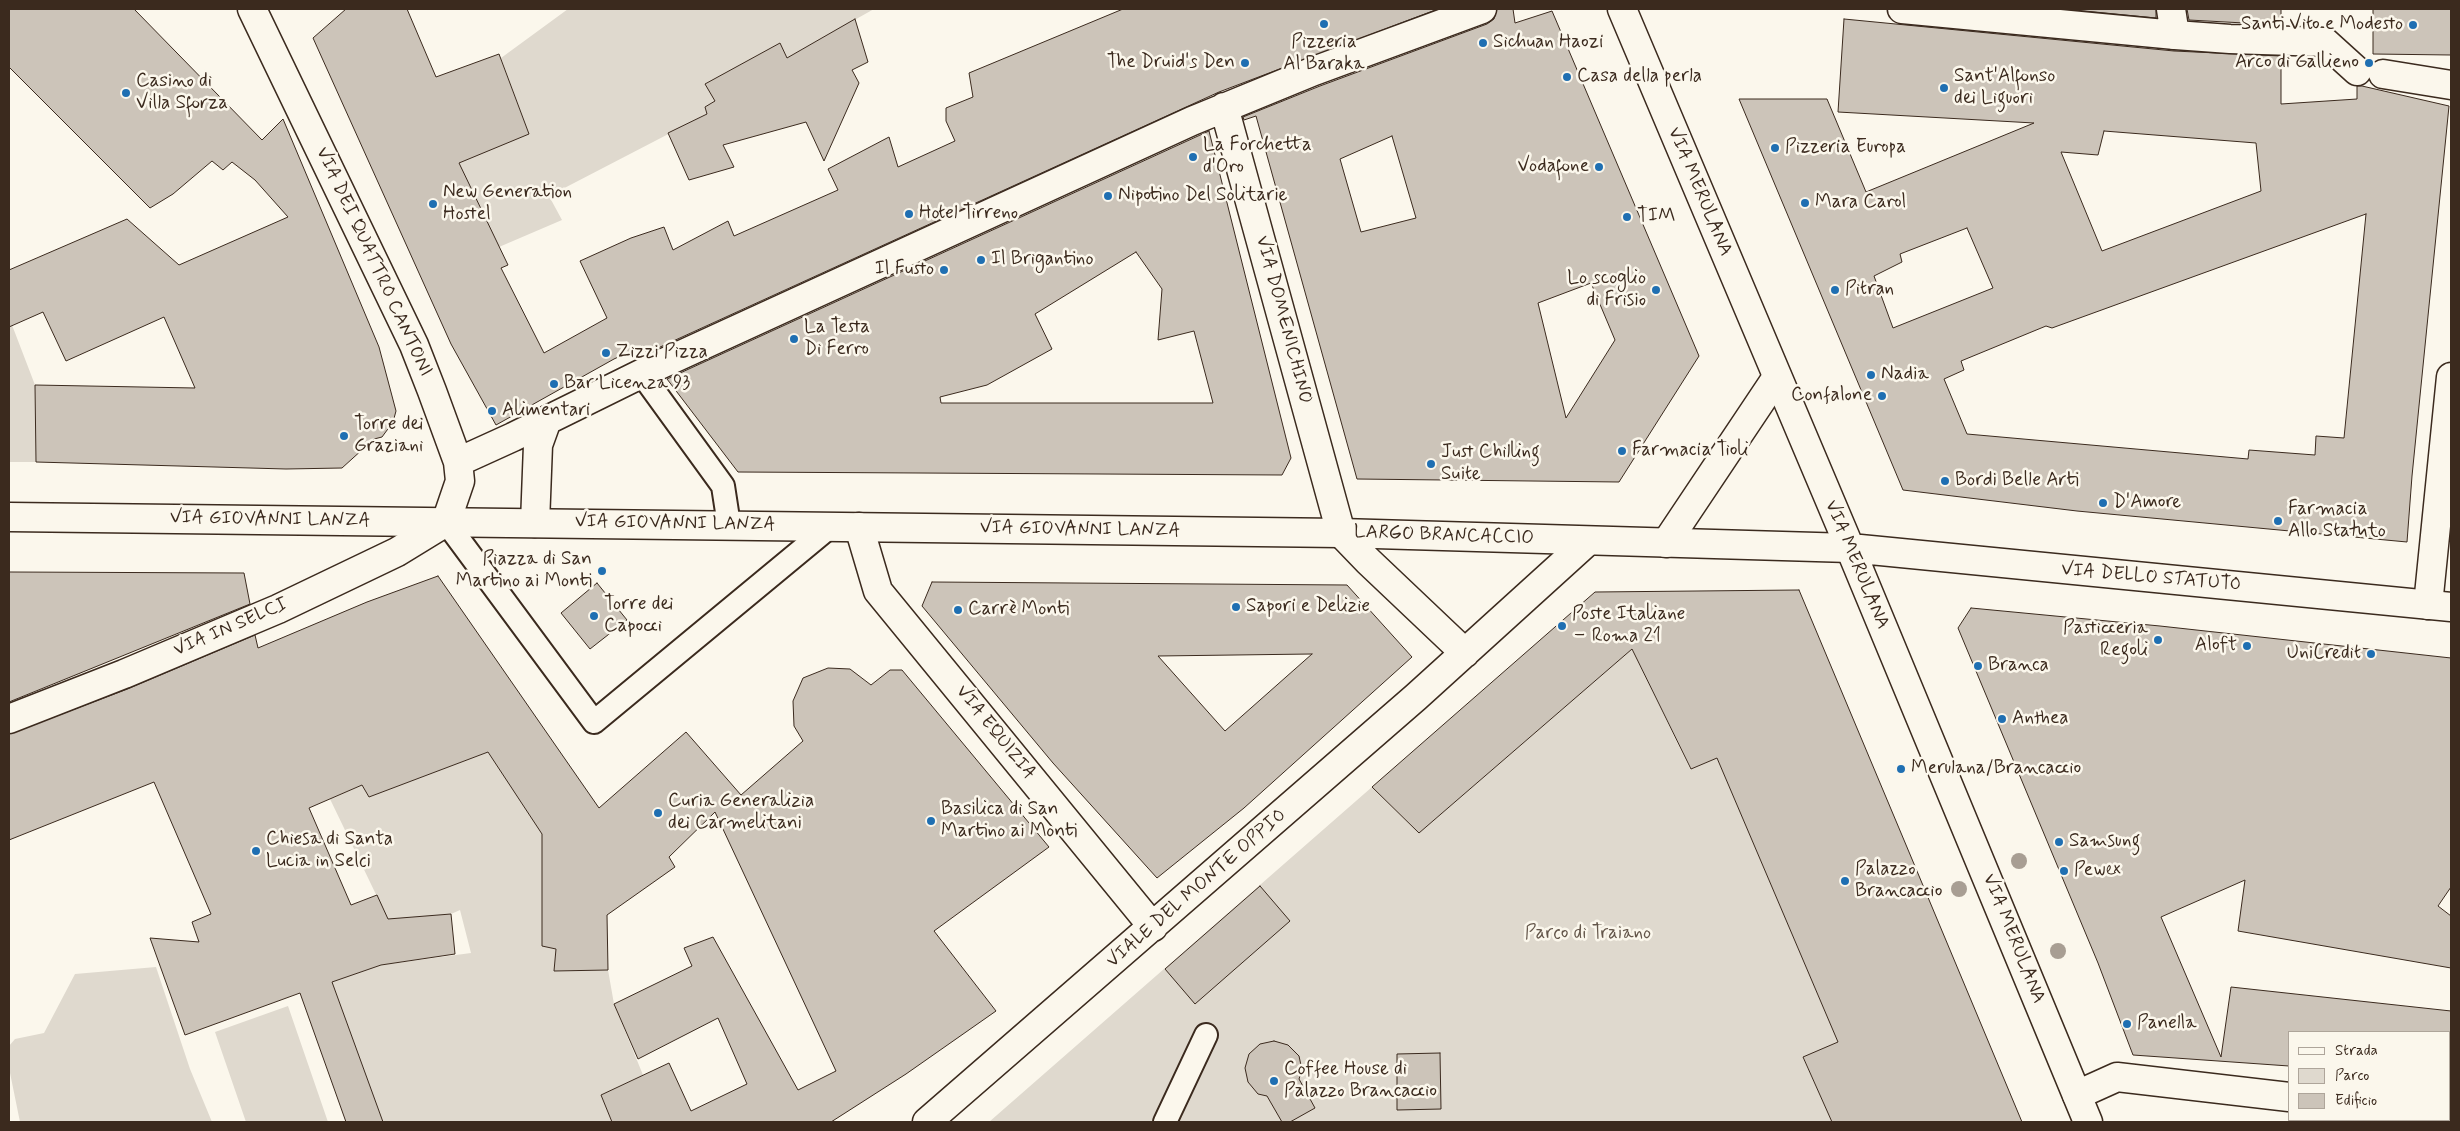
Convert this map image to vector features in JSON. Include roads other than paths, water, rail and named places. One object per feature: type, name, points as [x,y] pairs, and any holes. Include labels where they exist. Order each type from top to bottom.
[{"type":"street","points":[[458,462],[649,369],[1224,107],[1430,18],[1482,9]]},
{"type":"street","name":"VIA MERULANA","points":[[1625,9],[2088,1122]]},
{"type":"street","points":[[1902,9],[2230,40],[2325,42],[2356,71]]},
{"type":"street","points":[[2171,9],[2175,35]]},
{"type":"street","name":"VIA DEI QUATTRO CANTONI","points":[[257,11],[414,345],[458,462],[460,481],[446,522]]},
{"type":"street","points":[[2383,74],[2451,85]]},
{"type":"street","name":"VIA DOMENICHINO","points":[[1224,107],[1341,533]]},
{"type":"street","points":[[1666,543],[1777,377]]},
{"type":"street","points":[[2440,606],[2451,377]]},
{"type":"street","points":[[535,523],[538,446],[547,420]]},
{"type":"street","name":"VIA GIOVANNI LANZA","points":[[9,517],[832,525],[859,527],[1341,533]]},
{"type":"street","name":"VIA IN SELCI","points":[[9,719],[124,674],[278,609],[397,552],[446,522]]},
{"type":"street","name":"VIA EQUIZIA","points":[[859,527],[878,591],[1153,927]]},
{"type":"street","name":"LARGO BRANCACCIO","points":[[1341,533],[1850,548]]},
{"type":"street","name":"LARGO BRANCACCIO","points":[[1341,533],[1368,562],[1465,653]]},
{"type":"street","points":[[1465,653],[1588,541]]},
{"type":"street","name":"VIA DELLO STATUTO","points":[[1850,548],[2440,606]]},
{"type":"street","name":"VIALE DEL MONTE OPPIO","points":[[927,1122],[1153,927],[1465,653]]},
{"type":"street","points":[[2077,1095],[2117,1077],[2288,1097]]},
{"type":"lane","points":[[649,369],[723,486],[729,525]]},
{"type":"lane","points":[[446,522],[594,722],[832,525]]},
{"type":"lane","points":[[1165,1122],[1206,1035]]},
{"type":"place","name":"Pizzeria Al Baraka","points":[[1324,24]]},
{"type":"place","name":"Santi Vito e Modesto","points":[[2413,25]]},
{"type":"place","name":"Sichuan Haozi","points":[[1483,43]]},
{"type":"place","name":"The Druid's Den","points":[[1245,63]]},
{"type":"place","name":"Arco di Gallieno","points":[[2369,63]]},
{"type":"place","name":"Casa della perla","points":[[1567,77]]},
{"type":"place","name":"Sant'Alfonso dei Liguori","points":[[1944,88]]},
{"type":"place","name":"Casino di Villa Sforza","points":[[126,93]]},
{"type":"place","name":"Pizzeria Europa","points":[[1775,148]]},
{"type":"place","name":"La Forchetta d'Oro","points":[[1193,157]]},
{"type":"place","name":"Vodafone","points":[[1599,167]]},
{"type":"place","name":"Nipotino Del Solitarie","points":[[1108,196]]},
{"type":"place","name":"Mara Carol","points":[[1805,203]]},
{"type":"place","name":"New Generation Hostel","points":[[433,204]]},
{"type":"place","name":"Hotel Tirreno","points":[[909,214]]},
{"type":"place","name":"TIM","points":[[1627,217]]},
{"type":"place","name":"Il Brigantino","points":[[981,260]]},
{"type":"place","name":"Il Fusto","points":[[944,270]]},
{"type":"place","name":"Lo scoglio di Frisio","points":[[1656,290]]},
{"type":"place","name":"Pitran","points":[[1835,290]]},
{"type":"place","name":"La Testa Di Ferro","points":[[794,339]]},
{"type":"place","name":"Zizzi Pizza","points":[[606,353]]},
{"type":"place","name":"Nadia","points":[[1871,375]]},
{"type":"place","name":"Bar Licenza 93","points":[[554,384]]},
{"type":"place","name":"Confalone","points":[[1882,396]]},
{"type":"place","name":"Alimentari","points":[[492,411]]},
{"type":"place","name":"Torre dei Graziani","points":[[344,436]]},
{"type":"place","name":"Farmacia Tioli","points":[[1622,451]]},
{"type":"place","name":"Just Chilling Suite","points":[[1431,464]]},
{"type":"place","name":"Bordi Belle Arti","points":[[1945,481]]},
{"type":"place","name":"D'Amore","points":[[2103,503]]},
{"type":"place","name":"Farmacia Allo Statuto","points":[[2278,521]]},
{"type":"place","name":"Piazza di San Martino ai Monti","points":[[602,571]]},
{"type":"place","name":"Sapori e Delizie","points":[[1236,607]]},
{"type":"place","name":"Carrè Monti","points":[[958,610]]},
{"type":"place","name":"Torre dei Capocci","points":[[594,616]]},
{"type":"place","name":"Poste Italiane – Roma 21","points":[[1562,626]]},
{"type":"place","name":"Pasticceria Regoli","points":[[2158,640]]},
{"type":"place","name":"Aloft","points":[[2247,646]]},
{"type":"place","name":"UniCredit","points":[[2371,654]]},
{"type":"place","name":"Branca","points":[[1978,666]]},
{"type":"place","name":"Anthea","points":[[2002,719]]},
{"type":"place","name":"Merulana/Brancaccio","points":[[1901,769]]},
{"type":"place","name":"Curia Generalizia dei Carmelitani","points":[[658,813]]},
{"type":"place","name":"Basilica di San Martino ai Monti","points":[[931,821]]},
{"type":"place","name":"Samsung","points":[[2059,842]]},
{"type":"place","name":"Chiesa di Santa Lucia in Selci","points":[[256,851]]},
{"type":"place","name":"Pewex","points":[[2064,871]]},
{"type":"place","name":"Palazzo Brancaccio","points":[[1845,881]]},
{"type":"place","name":"Panella","points":[[2127,1024]]},
{"type":"place","name":"Coffee House di Palazzo Brancaccio","points":[[1274,1081]]},
{"type":"park label","name":"Parco di Traiano","points":[[1588,934]]}]
